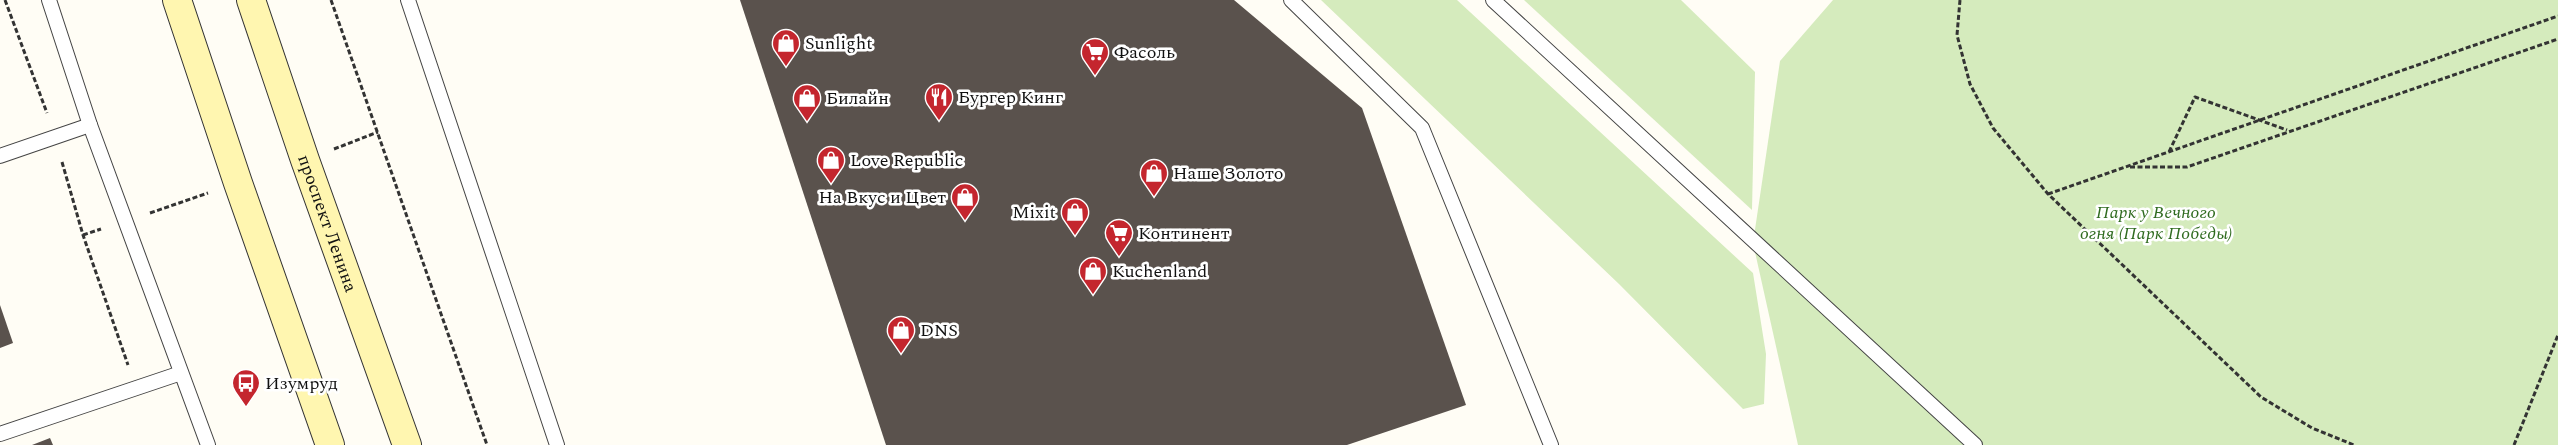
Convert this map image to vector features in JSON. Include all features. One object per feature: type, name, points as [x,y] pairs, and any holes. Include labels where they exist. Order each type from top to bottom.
[{"type":"main road","points":[[177,0],[238,183],[330,445]]},
{"type":"main road","name":"проспект Ленина","points":[[251,0],[305,160],[407,445]]},
{"type":"lane","points":[[49,0],[90,125],[208,445]]},
{"type":"lane","points":[[408,0],[557,445]]},
{"type":"lane","points":[[1291,0],[1422,128],[1551,445]]},
{"type":"lane","points":[[1493,0],[1975,445]]},
{"type":"lane","points":[[0,156],[90,125]]},
{"type":"lane","points":[[0,434],[181,373]]},
{"type":"path","points":[[5,0],[55,137],[83,235],[136,387]]},
{"type":"path","points":[[331,0],[487,445]]},
{"type":"path","points":[[1960,0],[1957,35],[1970,84],[1993,128],[2048,194],[2261,397],[2312,428],[2354,445]]},
{"type":"path","points":[[2048,194],[2558,16]]},
{"type":"path","points":[[2127,167],[2187,166],[2558,39]]},
{"type":"path","points":[[2169,152],[2196,97],[2288,131]]},
{"type":"path","points":[[2514,445],[2558,335]]},
{"type":"green space","points":[[1321,0],[1457,0],[1753,273],[1766,354],[1764,404],[1743,409],[1619,284]]},
{"type":"green space","points":[[1524,0],[1681,0],[1755,72],[1752,210]]},
{"type":"green space","name":"Парк у Вечного огня (Парк Победы)","points":[[1833,0],[2558,0],[2558,445],[1798,445],[1753,243],[1780,61]]},
{"type":"building","name":"Континент","points":[[740,0],[1234,0],[1362,108],[1466,405],[1347,445],[886,445]]},
{"type":"building","points":[[0,305],[13,343],[0,348]]},
{"type":"building","points":[[50,438],[53,445],[32,445]]},
{"type":"place","name":"Sunlight","points":[[786,67]]},
{"type":"place","name":"Фасоль","points":[[1095,76]]},
{"type":"place","name":"Бургер Кинг","points":[[939,121]]},
{"type":"place","name":"Билайн","points":[[807,122]]},
{"type":"place","name":"Love Republic","points":[[831,184]]},
{"type":"place","name":"Наше Золото","points":[[1154,197]]},
{"type":"place","name":"На Вкус и Цвет","points":[[965,221]]},
{"type":"place","name":"Mixit","points":[[1075,236]]},
{"type":"place","name":"Континент","points":[[1119,257]]},
{"type":"place","name":"Kuchenland","points":[[1093,295]]},
{"type":"place","name":"DNS","points":[[901,354]]},
{"type":"place","name":"Изумруд","points":[[246,407]]}]
